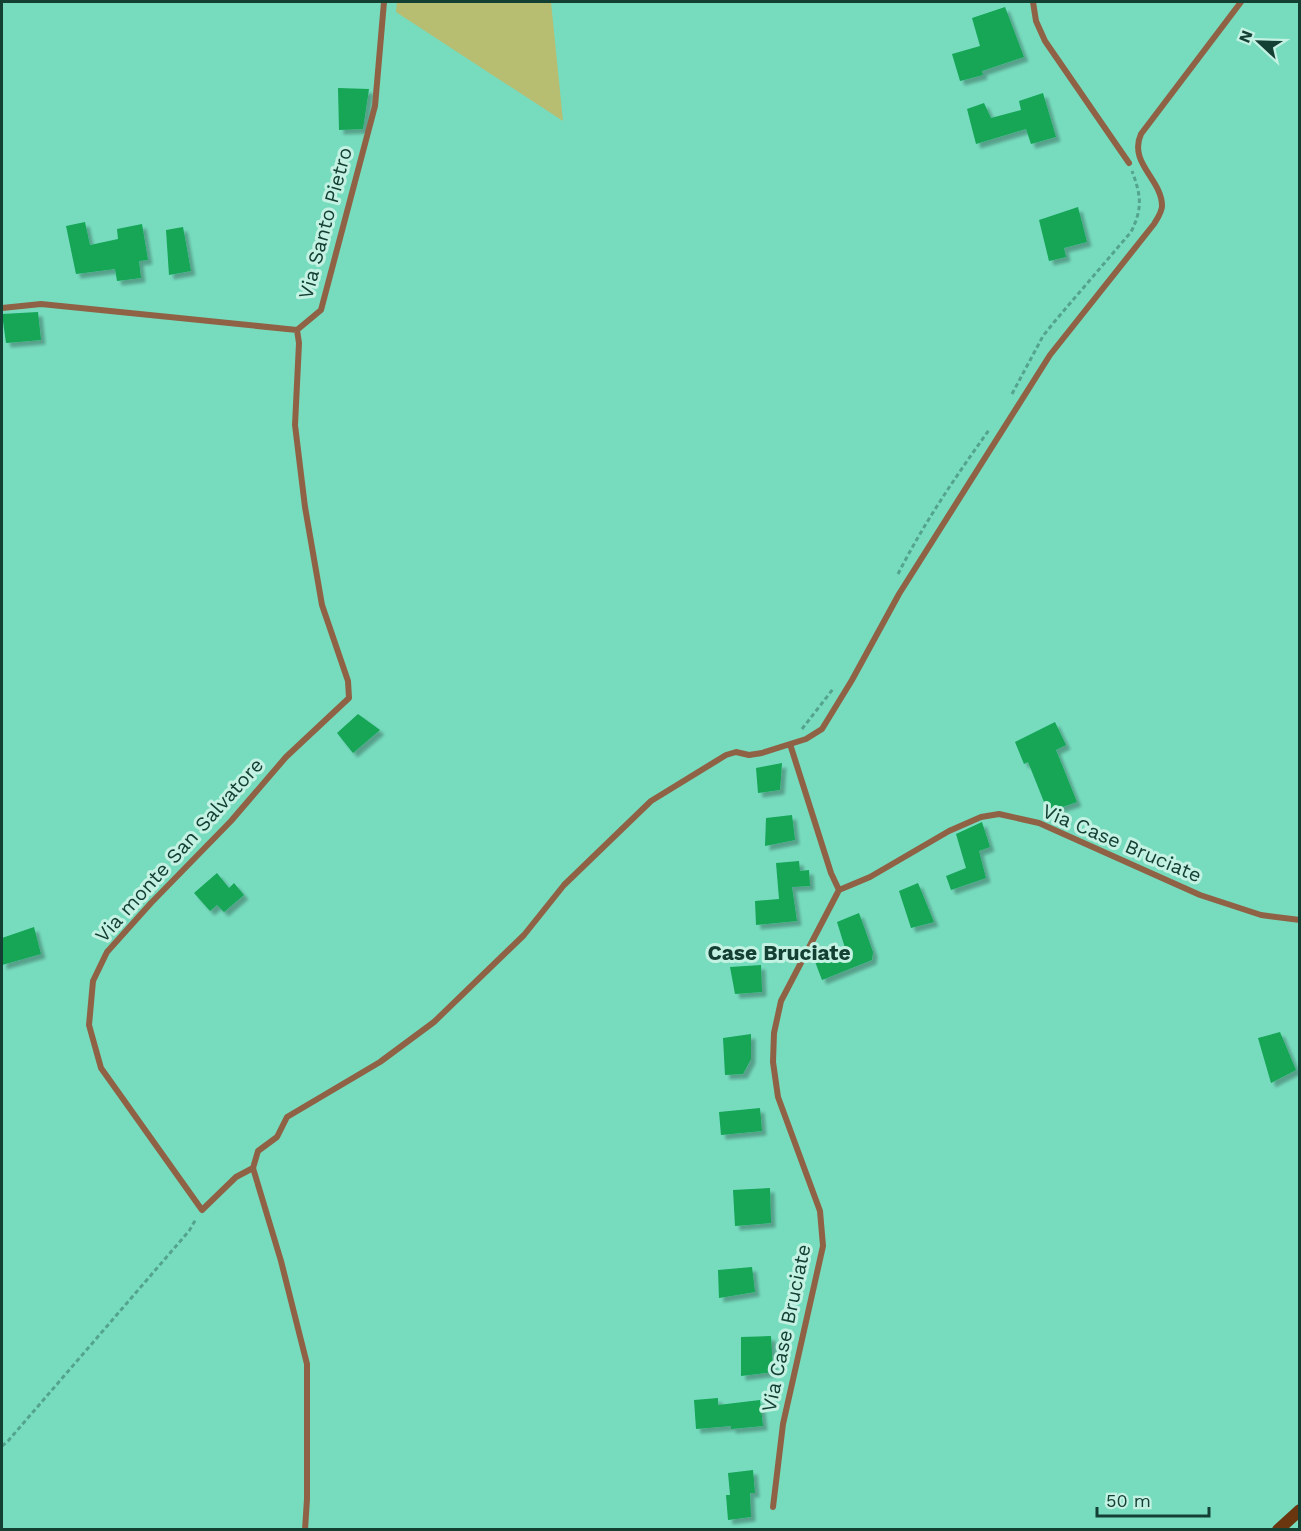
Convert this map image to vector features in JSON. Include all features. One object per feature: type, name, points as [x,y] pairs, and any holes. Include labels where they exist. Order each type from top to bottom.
[{"type":"street","name":"Via Santo Pietro","points":[[297,330],[321,310],[375,106],[384,2]]},
{"type":"street","points":[[1033,2],[1036,21],[1045,41],[1129,163]]},
{"type":"street","points":[[305,1530],[307,1364],[281,1261],[253,1168],[258,1151],[277,1137],[287,1117],[380,1062],[434,1022],[524,935],[564,885],[651,801],[726,755],[736,752],[749,755],[762,753],[806,739],[822,729],[899,594],[1050,355],[1154,224],[1162,209],[1160,195],[1140,158],[1137,144],[1141,134],[1241,2]]},
{"type":"street","points":[[2,307],[41,304],[297,330]]},
{"type":"street","name":"Via monte San Salvatore","points":[[202,1210],[100,1068],[89,1025],[93,981],[107,952],[151,903],[231,821],[286,757],[349,698],[348,681],[322,605],[305,507],[295,424],[299,342],[297,330]]},
{"type":"street","points":[[790,744],[831,873],[839,890]]},
{"type":"street","name":"Via Case Bruciate","points":[[773,1507],[783,1424],[823,1246],[820,1211],[778,1097],[773,1062],[774,1033],[781,1001],[839,890],[870,877],[949,831],[981,817],[999,814],[1039,823],[1200,895],[1261,915],[1299,920]]},
{"type":"street","points":[[202,1210],[236,1177],[253,1168]]},
{"type":"street","points":[[1278,1530],[1299,1510]]},
{"type":"path","points":[[2,1446],[189,1231],[202,1210]]},
{"type":"green space","points":[[397,2],[551,2],[563,121],[396,12]]},
{"type":"building","points":[[1005,7],[1024,57],[982,71],[983,75],[960,81],[952,54],[980,46],[972,18]]},
{"type":"building","points":[[338,88],[369,89],[363,129],[339,130]]},
{"type":"building","points":[[1043,93],[1056,137],[1031,144],[1026,129],[976,144],[967,109],[984,103],[991,118],[1021,110],[1019,101]]},
{"type":"building","points":[[1078,207],[1087,242],[1064,248],[1066,257],[1049,261],[1039,220]]},
{"type":"building","points":[[85,222],[90,245],[118,239],[117,229],[142,224],[148,260],[139,261],[141,278],[117,281],[115,269],[76,274],[66,226]]},
{"type":"building","points":[[183,227],[191,271],[169,275],[166,230]]},
{"type":"building","points":[[38,312],[41,340],[6,343],[2,314]]},
{"type":"building","points":[[358,714],[380,730],[353,753],[337,733]]},
{"type":"building","points":[[1055,722],[1066,745],[1056,750],[1077,802],[1048,812],[1028,762],[1024,764],[1015,742]]},
{"type":"building","points":[[782,763],[780,790],[758,793],[756,768]]},
{"type":"building","points":[[792,815],[795,840],[765,846],[766,818]]},
{"type":"building","points":[[982,822],[990,847],[979,851],[986,878],[951,890],[946,876],[966,868],[956,834]]},
{"type":"building","points":[[799,861],[800,871],[809,870],[810,886],[792,887],[797,921],[756,925],[755,901],[779,899],[776,863]]},
{"type":"building","points":[[217,873],[229,888],[234,883],[244,895],[224,912],[217,905],[210,911],[194,893]]},
{"type":"building","points":[[918,883],[934,922],[911,928],[899,891]]},
{"type":"building","points":[[859,913],[873,952],[872,960],[822,980],[814,959],[845,948],[837,922]]},
{"type":"building","points":[[34,927],[41,954],[2,965],[2,938]]},
{"type":"building","points":[[761,965],[762,992],[735,994],[730,967]]},
{"type":"building","points":[[1280,1032],[1296,1070],[1271,1083],[1258,1038]]},
{"type":"building","points":[[751,1034],[751,1059],[743,1074],[725,1075],[723,1038]]},
{"type":"building","points":[[760,1108],[762,1131],[721,1135],[719,1112]]},
{"type":"building","points":[[770,1188],[771,1223],[735,1226],[733,1190]]},
{"type":"building","points":[[752,1267],[755,1292],[719,1298],[718,1270]]},
{"type":"building","points":[[771,1336],[773,1372],[741,1376],[741,1337]]},
{"type":"building","points":[[718,1398],[718,1405],[760,1400],[763,1426],[696,1429],[694,1400]]},
{"type":"building","points":[[753,1470],[755,1493],[750,1493],[751,1517],[728,1520],[726,1495],[730,1495],[728,1473]]},
{"type":"district","name":"Case Bruciate","points":[[779,952]]}]
